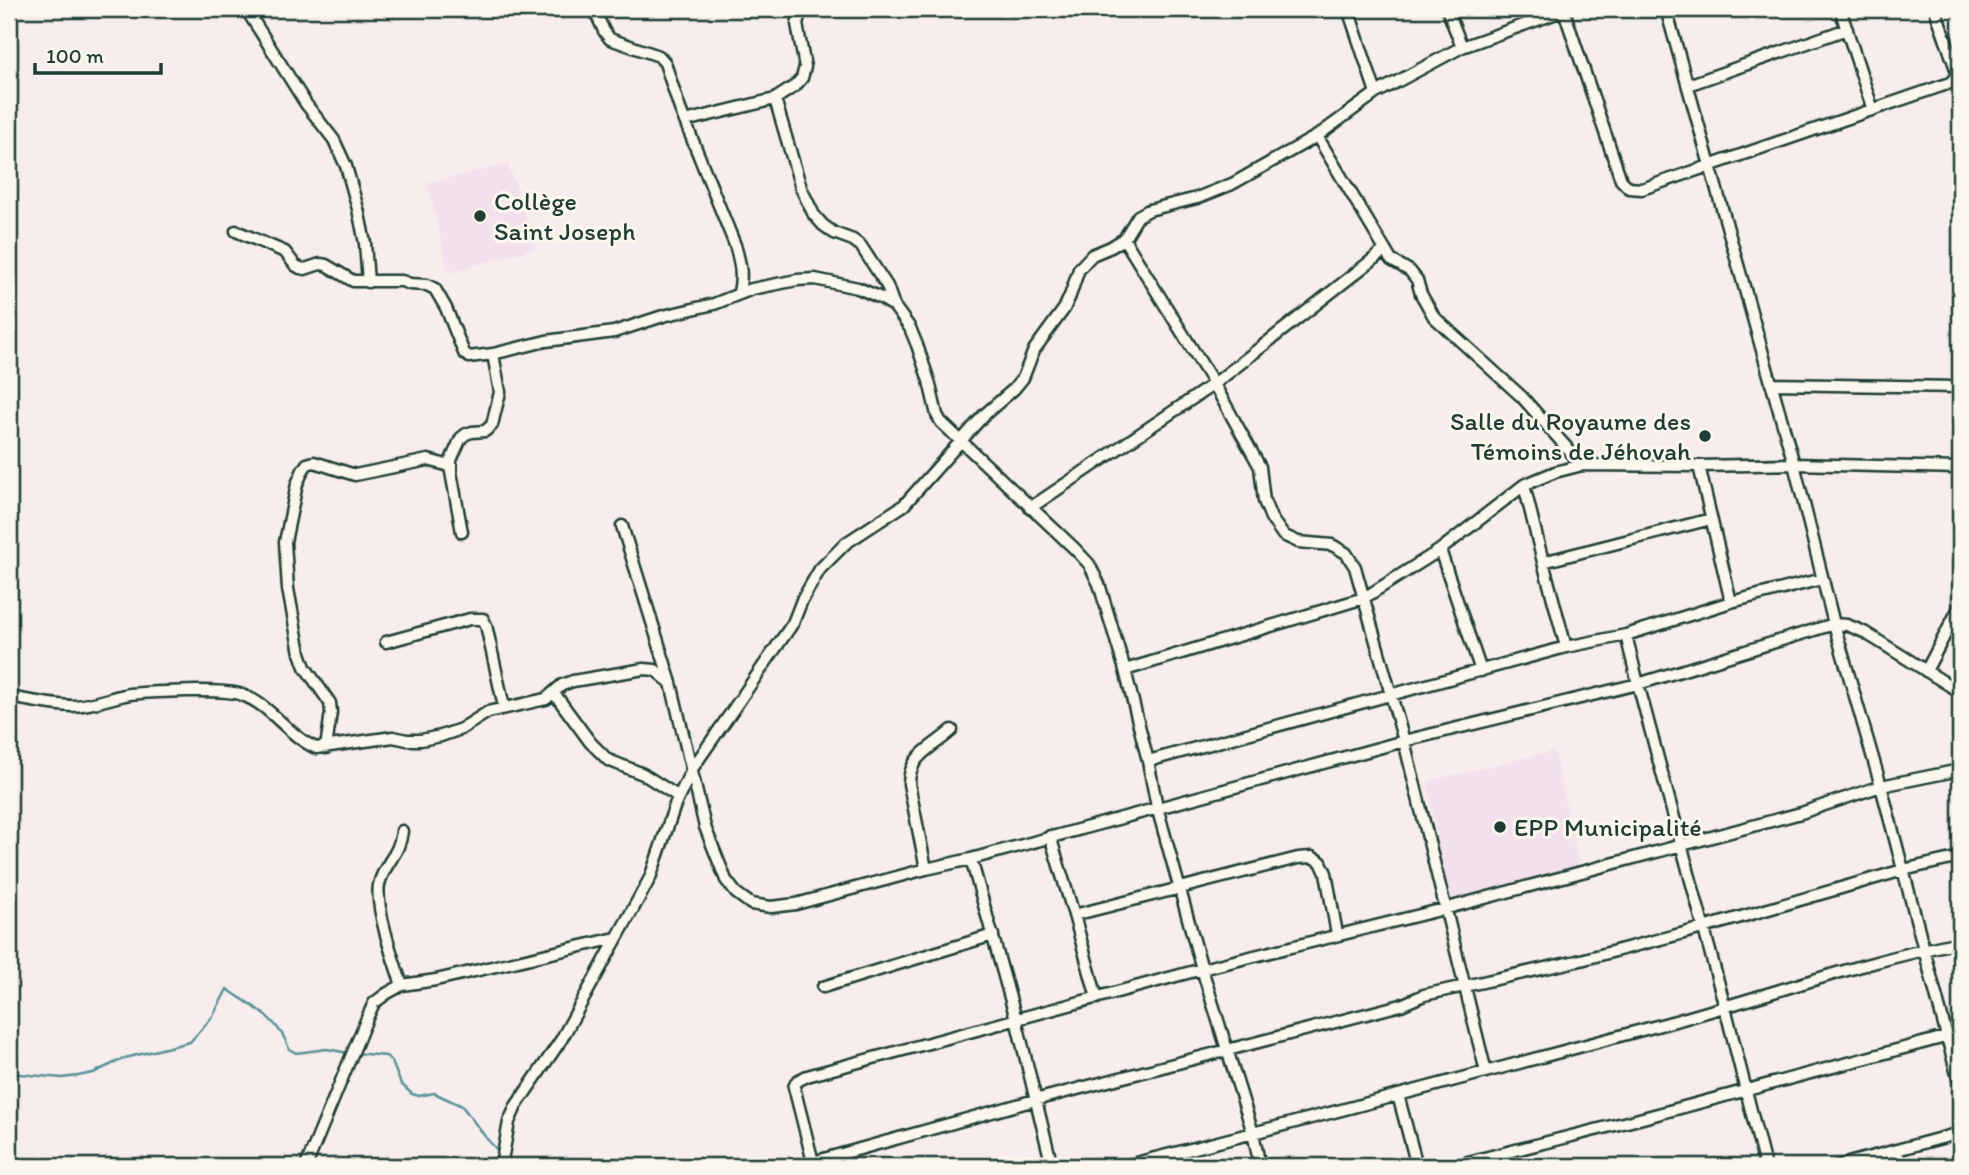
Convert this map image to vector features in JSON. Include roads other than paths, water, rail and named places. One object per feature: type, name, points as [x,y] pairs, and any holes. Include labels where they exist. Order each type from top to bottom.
[{"type":"street","points":[[246,9],[306,104],[334,139],[346,166],[358,209],[365,243],[368,282]]},
{"type":"street","points":[[594,9],[610,39],[659,56],[665,63],[685,121],[735,245],[741,267],[739,292]]},
{"type":"street","points":[[685,121],[775,99],[795,86],[806,68],[797,24],[801,9]]},
{"type":"street","points":[[1348,9],[1376,93]]},
{"type":"street","points":[[1447,9],[1462,47]]},
{"type":"street","points":[[1667,9],[1794,464],[1834,624],[1881,786],[1960,1086]]},
{"type":"street","points":[[1840,9],[1872,110]]},
{"type":"street","points":[[501,1166],[509,1122],[516,1106],[561,1040],[650,878],[692,769],[793,623],[802,600],[820,569],[846,544],[904,505],[959,441],[1014,389],[1023,378],[1034,350],[1064,309],[1079,269],[1092,255],[1124,239],[1138,216],[1149,210],[1197,198],[1223,188],[1317,136],[1376,93],[1462,47],[1566,10],[1621,180],[1629,188],[1642,189],[1950,83],[1956,77],[1953,59],[1935,9]]},
{"type":"street","points":[[1688,85],[1847,29]]},
{"type":"street","points":[[775,99],[802,188],[814,215],[834,233],[853,240],[860,246],[887,286],[894,306],[910,328],[917,345],[941,422],[1089,564],[1099,584],[1125,670],[1157,807],[1260,1166]]},
{"type":"street","points":[[1317,136],[1391,260],[1410,271],[1417,280],[1421,294],[1434,317],[1522,397],[1582,465]]},
{"type":"street","points":[[236,231],[285,252],[300,268],[320,264],[353,281],[401,281],[435,289],[446,308],[464,354],[469,357],[494,354],[546,341],[614,332],[663,316],[714,304],[739,292],[797,280],[816,279],[858,288],[894,306]]},
{"type":"street","points":[[1124,239],[1214,384],[1259,467],[1264,501],[1271,518],[1283,535],[1298,542],[1332,545],[1346,553],[1354,567],[1404,741],[1486,1072]]},
{"type":"street","points":[[1030,508],[1214,384],[1385,250]]},
{"type":"street","points":[[463,532],[450,466],[461,438],[472,432],[485,431],[492,425],[500,392],[494,354]]},
{"type":"street","points":[[1771,384],[1960,387]]},
{"type":"street","points":[[327,748],[330,704],[305,667],[287,574],[285,542],[297,484],[303,470],[307,464],[314,462],[355,475],[428,460],[450,466]]},
{"type":"street","points":[[1125,670],[1364,598],[1440,550],[1524,485],[1555,472],[1582,465],[1794,464],[1960,468]]},
{"type":"street","points":[[1699,466],[1731,602]]},
{"type":"street","points":[[1524,485],[1566,647]]},
{"type":"street","points":[[1542,562],[1711,519]]},
{"type":"street","points":[[622,526],[671,683],[705,827],[718,862],[726,880],[736,893],[751,904],[771,907],[796,904],[971,859],[1404,741],[1638,684],[1834,624],[1847,625],[1864,632],[1960,692]]},
{"type":"street","points":[[1440,550],[1481,671]]},
{"type":"street","points":[[1148,761],[1566,647],[1626,635],[1731,602],[1822,579]]},
{"type":"street","points":[[1926,671],[1960,606]]},
{"type":"street","points":[[386,642],[470,620],[483,620],[505,707]]},
{"type":"street","points":[[1626,635],[1765,1166]]},
{"type":"street","points":[[9,697],[71,706],[93,704],[131,694],[242,694],[304,743],[316,748],[327,748],[393,737],[421,740],[441,736],[461,729],[488,712],[546,699],[562,685],[573,681],[644,669],[655,670],[671,683]]},
{"type":"street","points":[[554,693],[590,742],[608,760],[643,775],[679,797]]},
{"type":"street","points":[[926,869],[909,773],[918,757],[952,730]]},
{"type":"street","points":[[1960,770],[1881,786],[1801,813],[1444,909],[1202,969],[807,1076],[797,1081],[795,1094],[814,1164],[1035,1100],[1401,1005],[1424,995],[1577,961],[1903,870],[1960,857]]},
{"type":"street","points":[[402,831],[401,844],[379,884],[379,897],[390,950],[402,985]]},
{"type":"street","points":[[1050,836],[1097,998]]},
{"type":"street","points":[[1074,915],[1298,858],[1312,857],[1321,862],[1326,873],[1337,934]]},
{"type":"street","points":[[971,859],[1016,1019],[1052,1166]]},
{"type":"street","points":[[823,987],[993,936]]},
{"type":"street","points":[[306,1166],[374,1003],[386,994],[402,985],[616,938]]},
{"type":"street","points":[[1125,1166],[1486,1072],[1924,949],[1960,942]]},
{"type":"street","points":[[1452,1166],[1960,1032]]},
{"type":"street","points":[[1398,1095],[1417,1166]]},
{"type":"street","points":[[1837,1166],[1960,1133]]},
{"type":"street","points":[[1897,1150],[1900,1166]]},
{"type":"waterway","points":[[9,1073],[62,1078],[78,1076],[93,1073],[125,1058],[190,1042],[213,1016],[227,989],[272,1021],[285,1038],[289,1049],[296,1053],[327,1049],[348,1053]]},
{"type":"waterway","points":[[355,1053],[386,1056],[392,1062],[401,1084],[412,1094],[419,1096],[434,1093],[462,1106],[500,1153]]},
{"type":"waterway","points":[[505,1157],[513,1166]]},
{"type":"place","name":"Collège Saint Joseph","points":[[480,216]]},
{"type":"place","name":"Salle du Royaume des Témoins de Jéhovah","points":[[1705,436]]},
{"type":"place","name":"EPP Municipalité","points":[[1500,827]]}]
